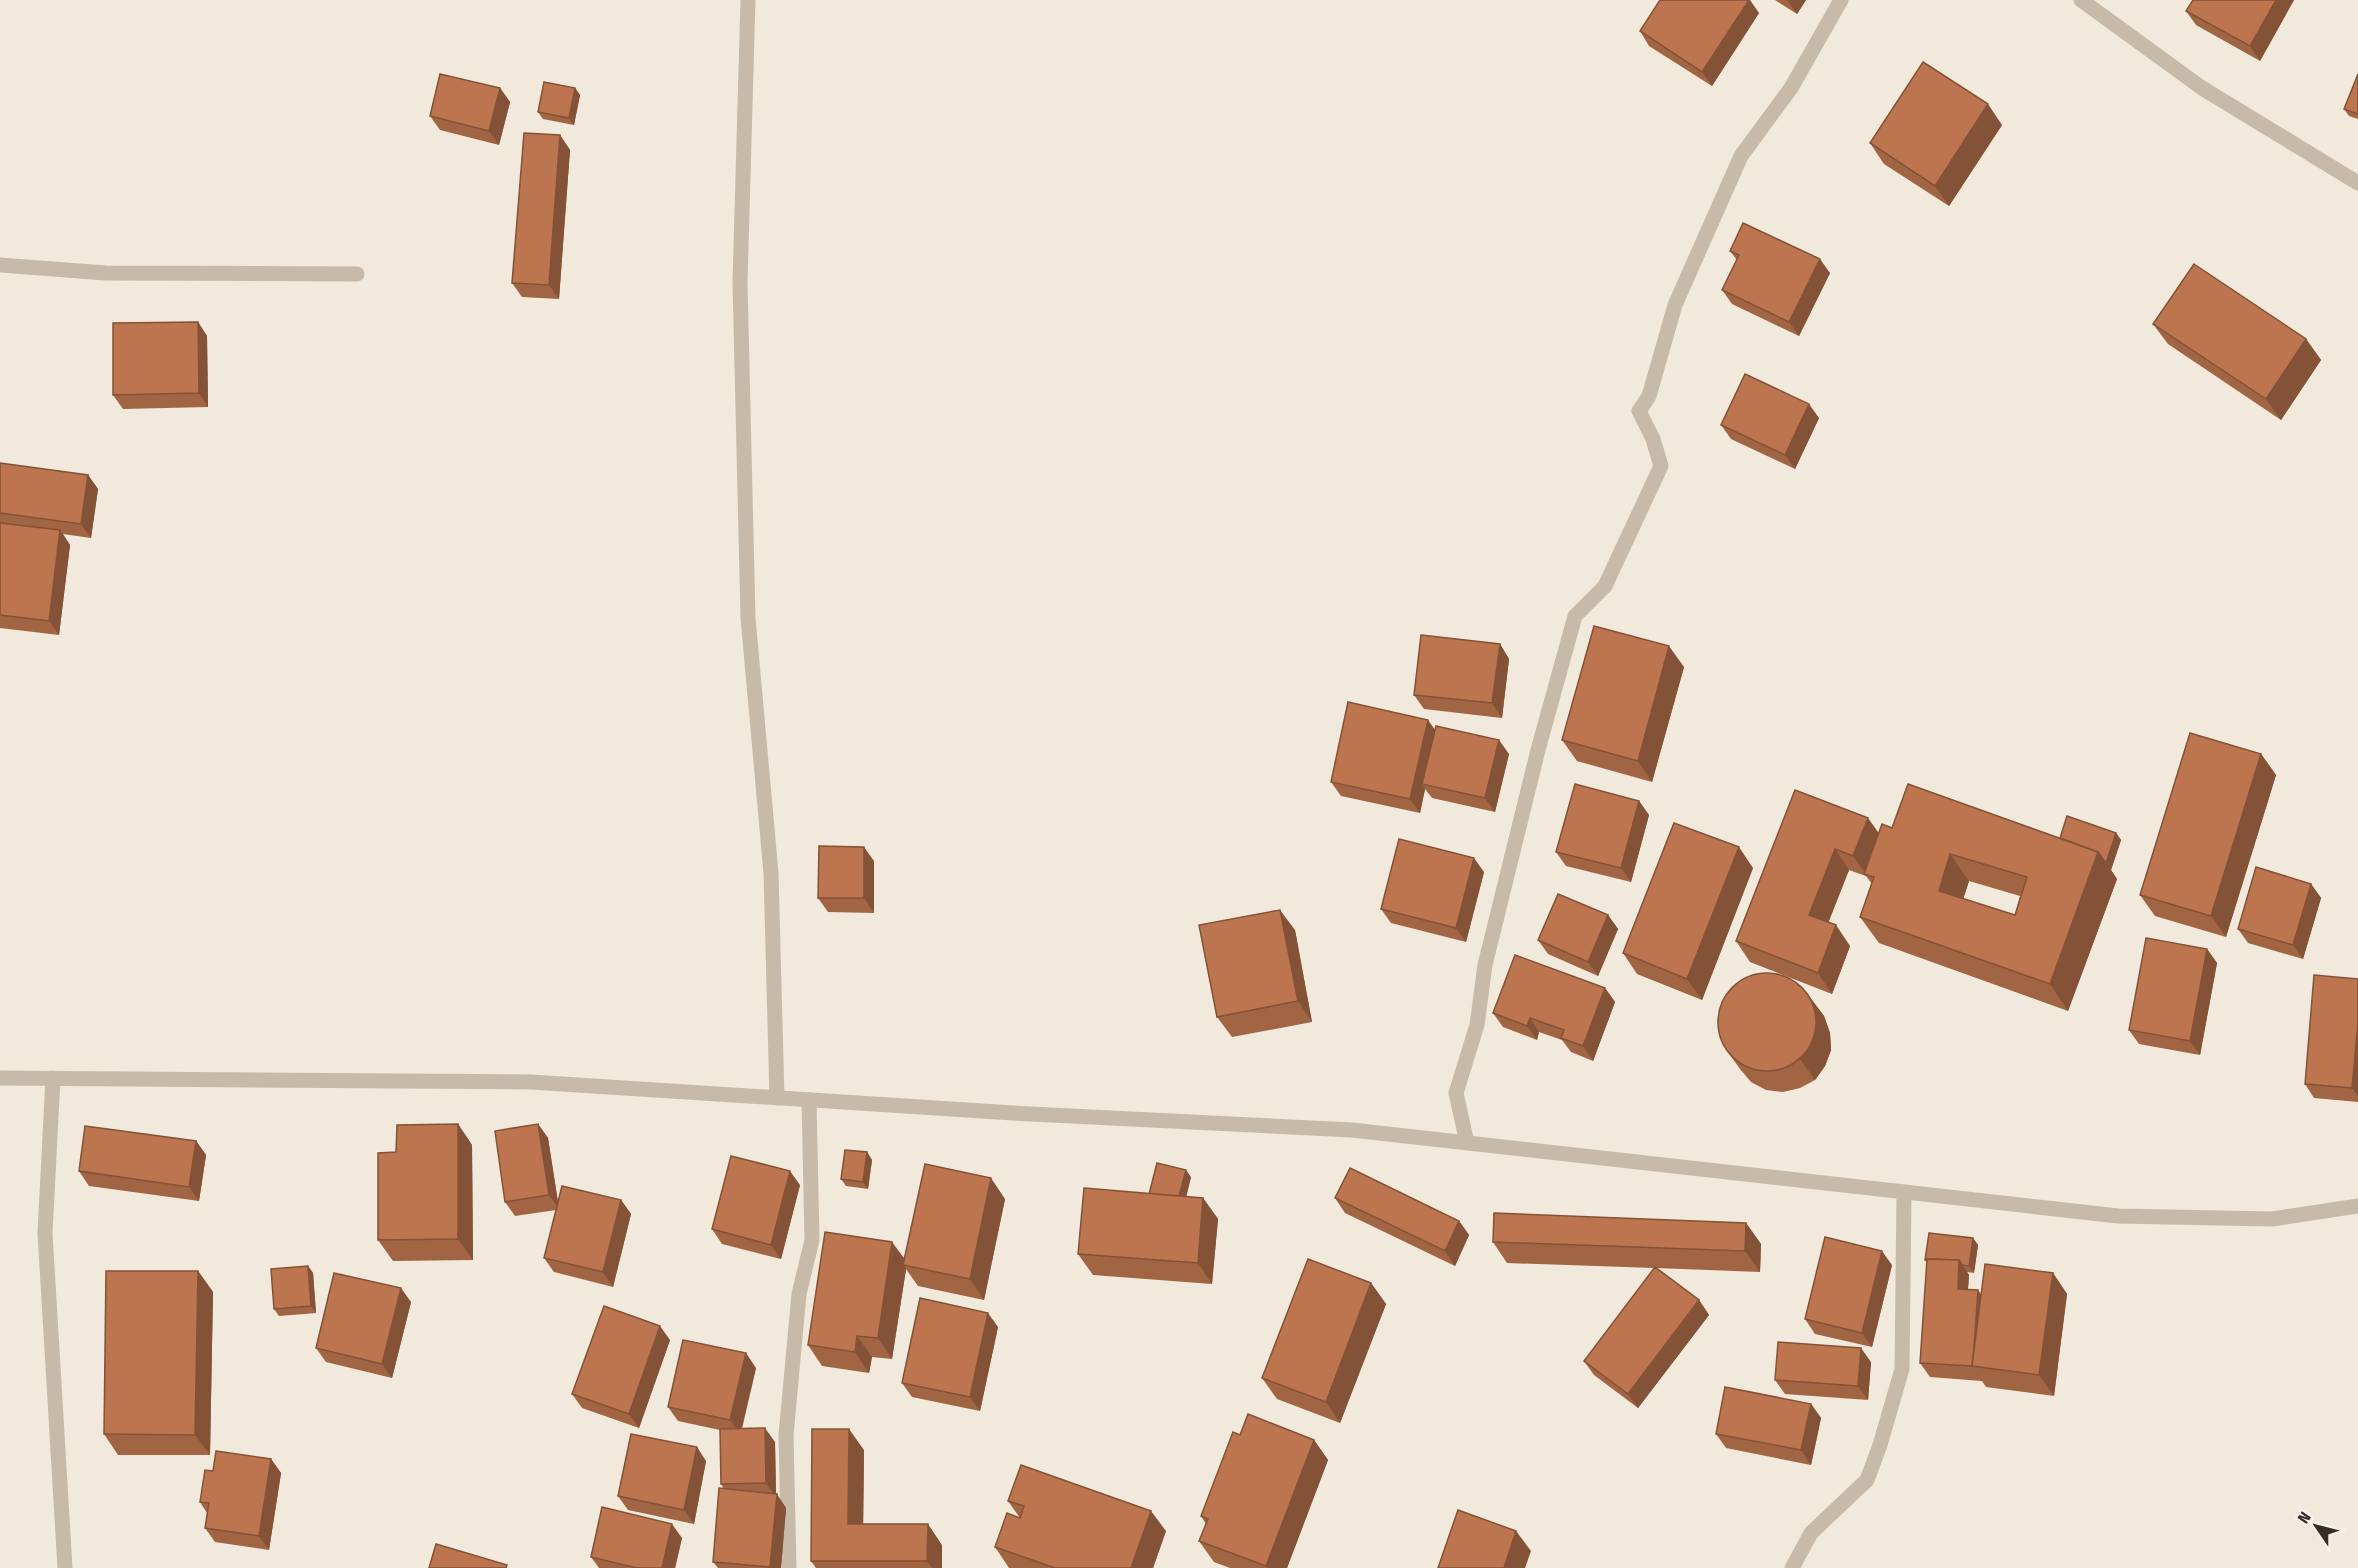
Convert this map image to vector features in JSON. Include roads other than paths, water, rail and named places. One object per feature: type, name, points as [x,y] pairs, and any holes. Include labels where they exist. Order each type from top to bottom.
[{"type":"street","points":[[747,0],[740,282],[748,618],[771,873],[777,1098]]},
{"type":"street","points":[[1467,1143],[1456,1093],[1477,1025],[1485,965],[1538,750],[1575,616],[1605,586],[1661,466],[1653,439],[1639,411],[1649,396],[1675,305],[1741,156],[1791,88],[1841,0]]},
{"type":"street","points":[[2081,0],[2202,88],[2358,183]]},
{"type":"street","points":[[0,265],[106,273],[357,274]]},
{"type":"street","points":[[0,1078],[531,1082],[1352,1130],[2118,1216],[2272,1219],[2358,1206]]},
{"type":"street","points":[[53,1078],[45,1233],[66,1568]]},
{"type":"street","points":[[789,1568],[786,1435],[799,1294],[812,1240],[809,1100]]},
{"type":"street","points":[[1792,1568],[1811,1533],[1867,1480],[1880,1445],[1902,1369],[1904,1192]]}]
